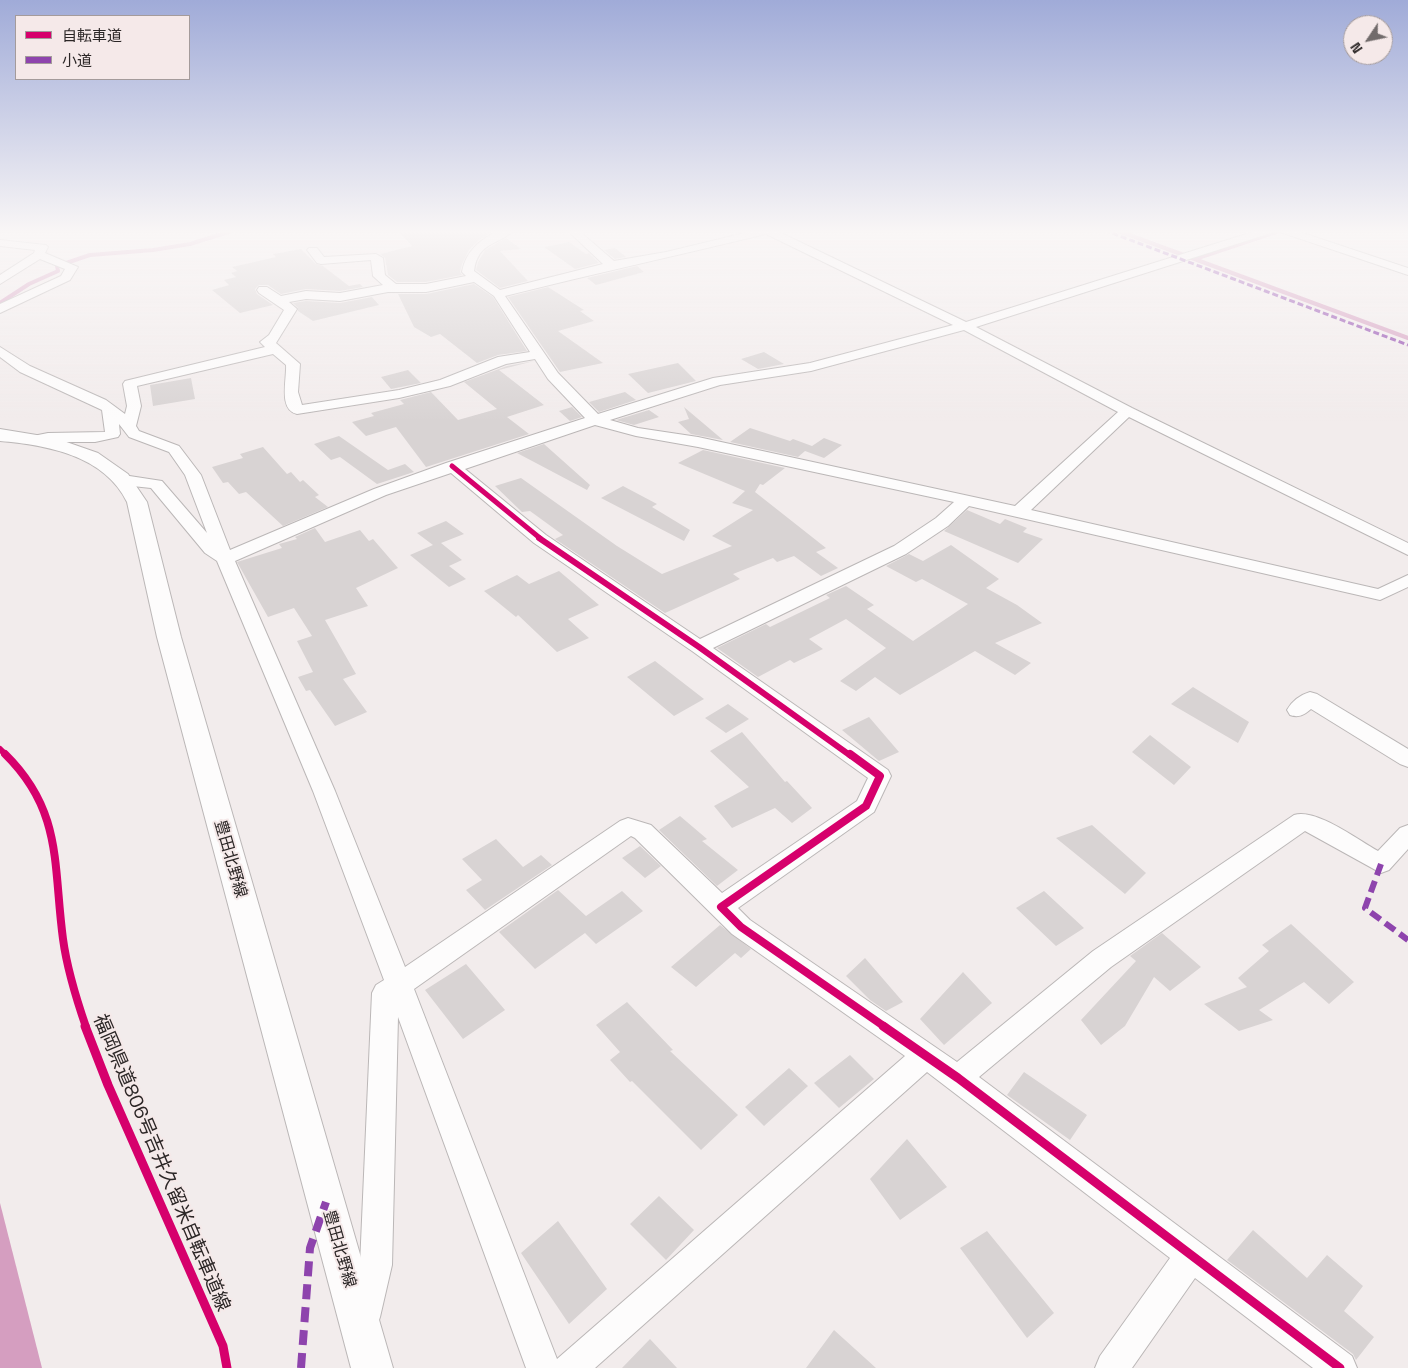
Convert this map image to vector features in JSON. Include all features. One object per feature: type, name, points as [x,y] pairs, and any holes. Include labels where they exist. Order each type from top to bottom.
[{"type":"main road","name":"豊田北野線","points":[[0,435],[38,439],[83,453],[124,480],[133,493],[139,508],[162,607],[372,1368]]},
{"type":"street","points":[[0,309],[32,294]]},
{"type":"street","points":[[270,294],[292,309],[274,338],[267,342],[293,364],[290,395],[297,410],[399,394],[445,383],[503,360],[539,354]]},
{"type":"street","points":[[281,300],[306,295],[340,297],[359,294]]},
{"type":"street","points":[[498,294],[553,376],[595,420],[636,432],[698,442],[966,500],[1380,595],[1408,580]]},
{"type":"street","points":[[899,294],[1408,550]]},
{"type":"street","points":[[225,559],[363,499],[452,466],[595,420],[718,382],[812,367],[965,326],[1067,294]]},
{"type":"street","points":[[129,425],[134,406],[130,384],[169,373],[240,360],[274,349]]},
{"type":"street","points":[[0,351],[24,369],[97,402],[129,425],[134,434],[174,449],[193,475],[225,559],[324,791],[544,1368]]},
{"type":"street","points":[[38,439],[55,435],[102,439],[113,434],[109,410]]},
{"type":"street","points":[[1019,512],[1127,410]]},
{"type":"street","points":[[452,466],[540,539],[699,647],[880,776],[866,806],[721,907]]},
{"type":"street","points":[[124,480],[156,484],[211,549],[225,559]]},
{"type":"street","points":[[699,647],[900,550],[956,511],[966,500]]},
{"type":"street","points":[[1297,710],[1310,699],[1408,759]]},
{"type":"street","points":[[958,1078],[1102,959],[1302,821],[1312,824],[1381,864],[1408,834]]},
{"type":"street","points":[[362,1328],[376,1265],[385,994],[628,827],[643,831],[741,927],[958,1078],[1340,1368]]},
{"type":"street","points":[[570,1368],[925,1056]]},
{"type":"street","points":[[1112,1368],[1192,1255]]},
{"type":"shaded area","points":[[0,1203],[42,1368],[0,1368]]},
{"type":"building","points":[[217,294],[257,294],[273,305],[240,313]]},
{"type":"building","points":[[398,294],[488,294],[493,297],[527,351],[498,355],[477,363],[440,334],[431,337],[414,327]]},
{"type":"building","points":[[521,294],[559,294],[584,310],[580,311],[594,321],[558,331],[603,363],[560,372],[508,297]]},
{"type":"building","points":[[372,297],[379,305],[313,321],[298,311],[298,308],[293,303],[306,301],[340,303]]},
{"type":"building","points":[[764,352],[784,364],[758,369],[741,359]]},
{"type":"building","points":[[534,361],[499,370],[544,405],[507,417],[529,434],[426,467],[396,427],[366,436],[352,422],[374,416],[371,413],[404,404],[400,400],[431,392],[458,420],[497,409],[464,382],[507,366]]},
{"type":"building","points":[[678,363],[696,381],[648,393],[628,374]]},
{"type":"building","points":[[408,370],[421,383],[391,389],[381,377]]},
{"type":"building","points":[[191,378],[195,399],[153,406],[150,385]]},
{"type":"building","points":[[625,392],[636,400],[599,412],[589,402]]},
{"type":"building","points":[[572,407],[582,417],[570,421],[559,411]]},
{"type":"building","points":[[684,407],[723,440],[691,434],[678,422],[689,419]]},
{"type":"building","points":[[649,410],[659,417],[634,425],[616,420]]},
{"type":"building","points":[[750,428],[812,446],[824,438],[842,445],[824,458],[805,451],[798,457],[730,442]]},
{"type":"building","points":[[339,436],[388,470],[405,464],[414,472],[377,484],[340,457],[331,460],[314,444]]},
{"type":"building","points":[[544,444],[590,485],[587,490],[517,453]]},
{"type":"building","points":[[263,447],[287,474],[291,472],[300,482],[303,480],[319,495],[315,497],[328,507],[283,526],[246,492],[239,494],[228,482],[223,483],[212,467],[243,458],[240,454]]},
{"type":"building","points":[[703,450],[785,468],[763,485],[760,484],[755,492],[826,548],[816,552],[838,568],[821,576],[794,556],[777,562],[773,558],[733,574],[740,579],[665,613],[555,539],[563,535],[530,511],[522,512],[495,486],[521,478],[617,546],[662,574],[732,546],[712,536],[753,510],[732,503],[745,491],[678,463]]},
{"type":"building","points":[[623,486],[657,504],[652,507],[690,530],[684,541],[601,498]]},
{"type":"building","points":[[967,510],[1000,524],[1005,519],[1027,528],[1023,532],[1043,539],[1018,563],[944,531]]},
{"type":"building","points":[[446,521],[464,534],[441,543],[462,560],[449,566],[466,579],[449,587],[410,555],[433,545],[417,533]]},
{"type":"building","points":[[315,528],[325,542],[360,530],[369,541],[373,539],[398,568],[356,588],[368,606],[325,620],[356,674],[343,679],[367,712],[335,726],[310,690],[306,691],[298,677],[313,672],[297,641],[312,636],[294,608],[268,617],[237,562],[282,548],[279,544],[297,539],[295,537]]},
{"type":"building","points":[[951,545],[999,579],[986,588],[1017,605],[1042,623],[995,643],[1031,663],[1015,675],[975,651],[900,695],[875,677],[856,691],[840,681],[886,648],[846,619],[809,639],[823,649],[794,663],[790,660],[758,677],[717,648],[766,624],[770,627],[830,598],[826,595],[846,586],[874,605],[867,609],[913,641],[968,604],[922,579],[916,582],[886,566],[909,554],[923,561]]},
{"type":"building","points":[[559,571],[599,605],[568,619],[589,638],[557,652],[518,615],[516,617],[484,591],[517,575],[529,584]]},
{"type":"building","points":[[655,661],[704,699],[674,716],[627,677]]},
{"type":"building","points":[[1193,687],[1249,722],[1238,743],[1171,704]]},
{"type":"building","points":[[728,704],[749,719],[726,733],[705,718]]},
{"type":"building","points":[[869,717],[899,752],[879,761],[842,730]]},
{"type":"building","points":[[742,732],[785,782],[787,781],[812,808],[792,823],[775,808],[732,828],[714,806],[749,787],[710,751]]},
{"type":"building","points":[[1150,735],[1191,767],[1174,785],[1132,752]]},
{"type":"building","points":[[680,816],[707,839],[702,841],[738,870],[717,886],[659,830]]},
{"type":"building","points":[[1092,825],[1146,873],[1125,894],[1056,838]]},
{"type":"building","points":[[496,839],[523,867],[541,855],[552,865],[485,910],[466,890],[482,880],[462,859]]},
{"type":"building","points":[[640,846],[661,866],[645,878],[622,858]]},
{"type":"building","points":[[558,890],[586,916],[622,891],[643,911],[596,944],[585,933],[535,969],[499,932]]},
{"type":"building","points":[[1044,891],[1084,928],[1056,946],[1016,908]]},
{"type":"building","points":[[1291,924],[1354,982],[1329,1004],[1304,982],[1259,1010],[1273,1020],[1239,1031],[1204,1004],[1247,987],[1238,978],[1269,951],[1262,945]]},
{"type":"building","points":[[720,925],[751,949],[741,958],[735,953],[696,987],[671,967]]},
{"type":"building","points":[[1162,933],[1201,967],[1170,991],[1154,977],[1125,1026],[1101,1045],[1081,1020],[1136,961],[1130,956]]},
{"type":"building","points":[[865,958],[903,1002],[886,1011],[870,1000],[846,976]]},
{"type":"building","points":[[466,964],[505,1010],[463,1039],[425,990]]},
{"type":"building","points":[[963,972],[992,1003],[944,1045],[920,1019]]},
{"type":"building","points":[[627,1002],[673,1050],[670,1051],[738,1115],[701,1150],[632,1081],[630,1082],[610,1060],[620,1052],[596,1025]]},
{"type":"building","points":[[850,1055],[874,1079],[839,1108],[814,1083]]},
{"type":"building","points":[[789,1068],[808,1086],[764,1126],[745,1107]]},
{"type":"building","points":[[1024,1072],[1087,1115],[1070,1140],[1007,1095]]},
{"type":"building","points":[[907,1139],[947,1187],[900,1220],[870,1179]]},
{"type":"building","points":[[659,1196],[694,1230],[666,1260],[630,1224]]},
{"type":"building","points":[[558,1221],[607,1289],[569,1324],[521,1253]]},
{"type":"building","points":[[1253,1230],[1307,1278],[1327,1255],[1363,1286],[1344,1311],[1374,1337],[1356,1360],[1353,1354],[1227,1260]]},
{"type":"building","points":[[987,1231],[1054,1313],[1027,1338],[960,1248]]},
{"type":"building","points":[[834,1330],[876,1368],[806,1368]]},
{"type":"building","points":[[650,1339],[677,1368],[622,1368]]},
{"type":"waterway","points":[[0,303],[14,294]]},
{"type":"waterway","points":[[1289,294],[1408,338]]},
{"type":"marked path","points":[[1273,294],[1408,345]]},
{"type":"marked path","points":[[1381,864],[1365,908],[1408,940]]},
{"type":"marked path","points":[[301,1368],[310,1248],[326,1202]]},
{"type":"cycle path","points":[[452,466],[540,539],[699,647],[880,776],[866,806],[721,907],[741,927],[958,1078],[1340,1368]]},
{"type":"cycle path","name":"福岡県道806号吉井久留米自転車道線","points":[[0,749],[23,772],[39,797],[49,823],[55,851],[63,939],[74,993],[108,1085],[223,1346],[227,1368]]}]
